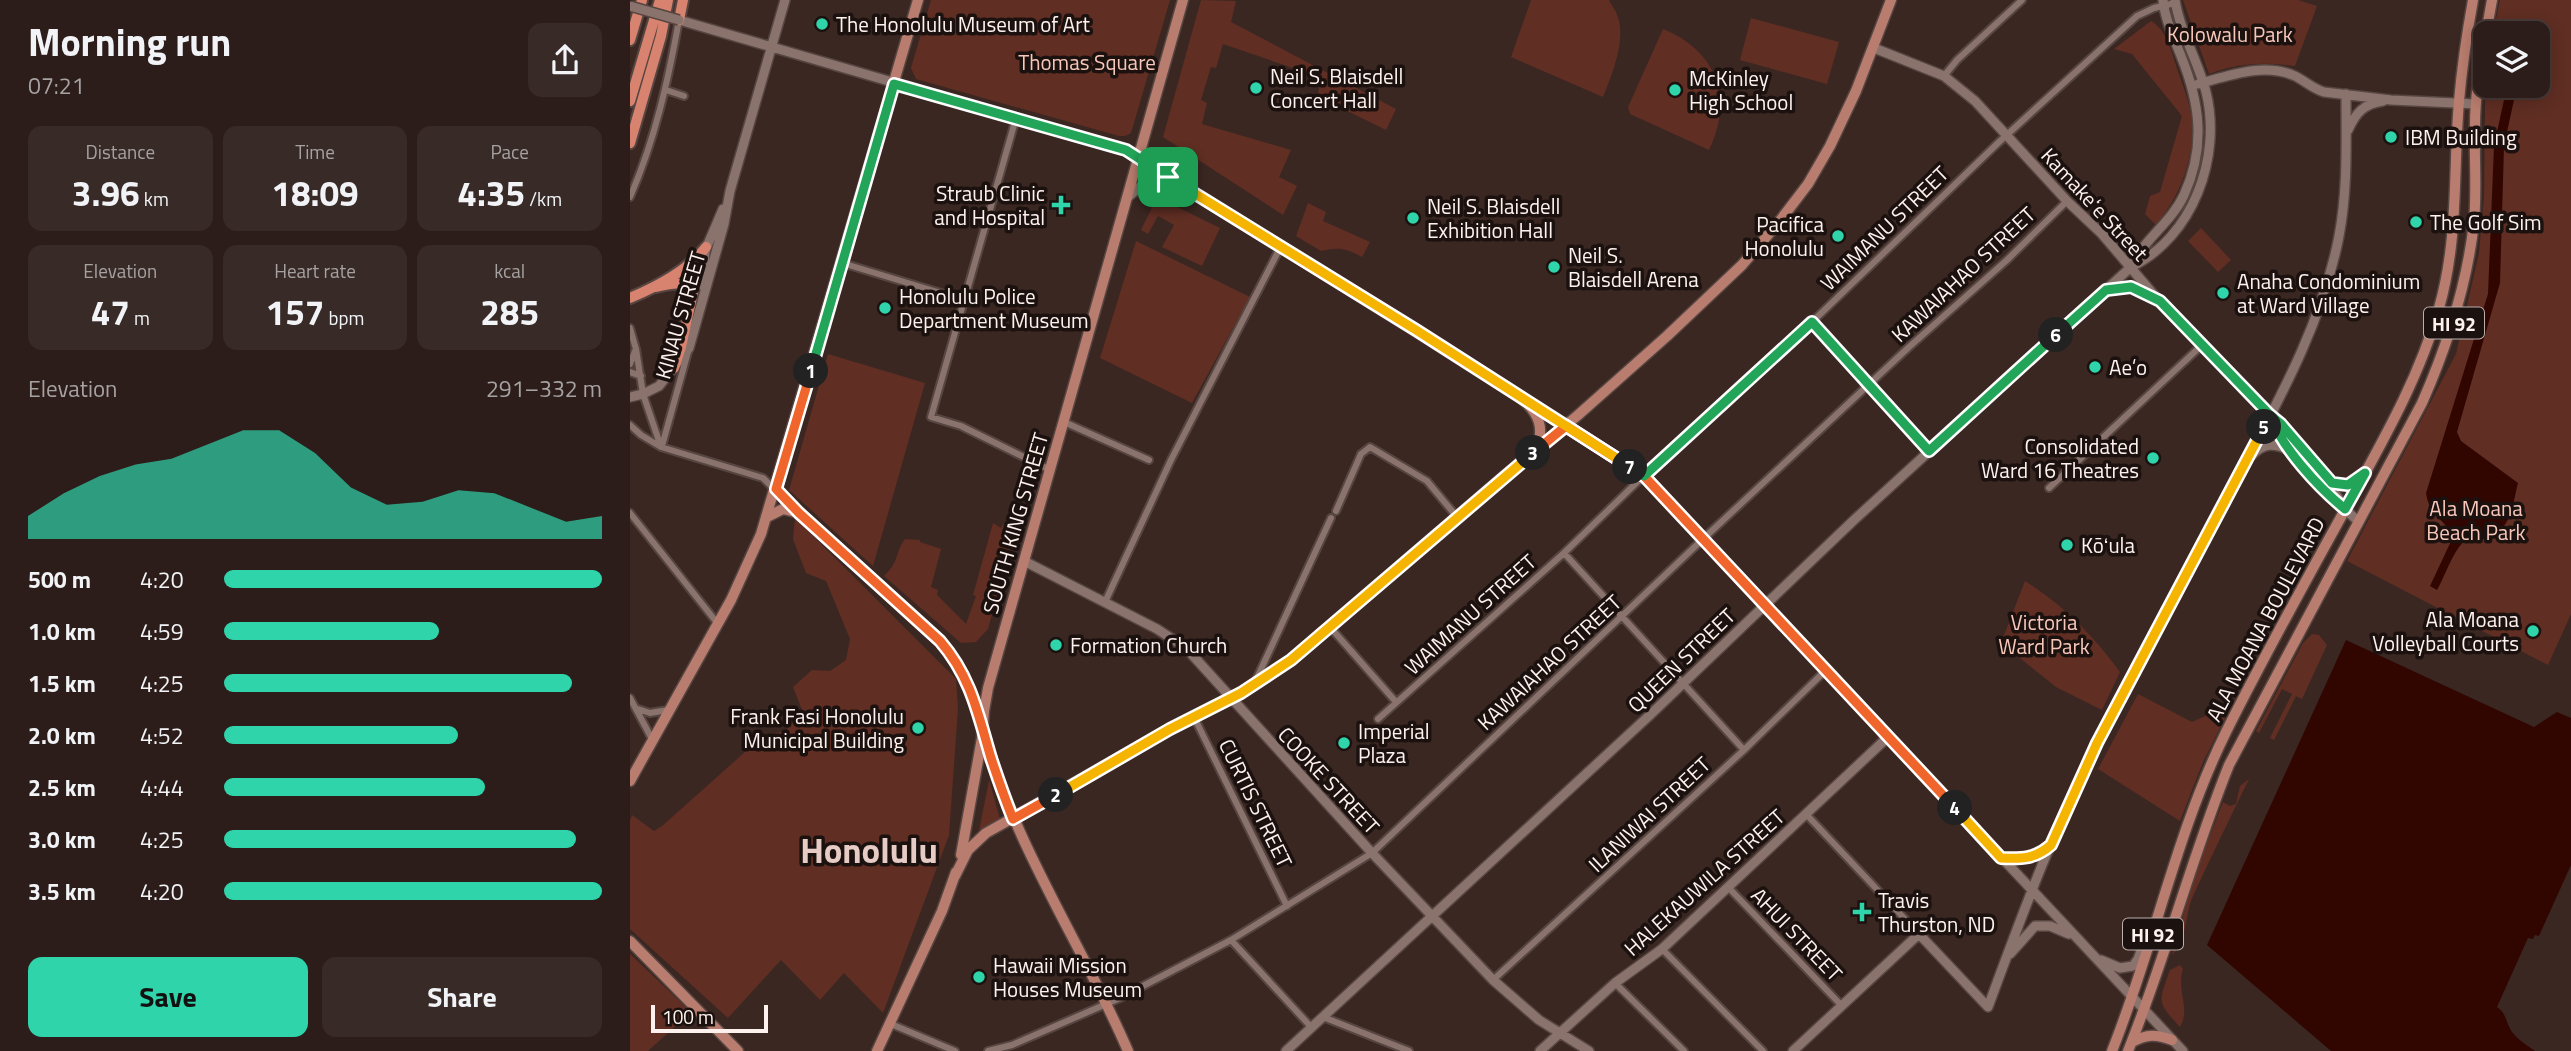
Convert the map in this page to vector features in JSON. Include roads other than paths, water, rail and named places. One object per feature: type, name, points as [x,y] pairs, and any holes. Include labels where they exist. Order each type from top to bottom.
[{"type":"highway","points":[[630,13],[634,0]]},
{"type":"highway","points":[[630,40],[642,0]]},
{"type":"highway","points":[[630,101],[660,0]]},
{"type":"highway","points":[[630,144],[661,36],[668,0]]},
{"type":"highway","points":[[679,20],[683,0]]},
{"type":"highway","points":[[630,298],[656,287],[682,270],[706,247]]},
{"type":"highway","points":[[656,287],[677,283],[690,287],[693,292],[674,368]]},
{"type":"main road","points":[[630,781],[741,580],[767,517],[918,0]]},
{"type":"main road","name":"SOUTH KING STREET","points":[[877,1051],[942,911],[955,876],[963,848],[982,738],[985,700],[1183,0]]},
{"type":"main road","points":[[955,876],[964,856],[986,833],[1230,698],[1291,660],[1566,426],[1707,299],[1742,265],[1779,222],[1820,166],[1843,121],[1891,0]]},
{"type":"main road","name":"ALA MOANA BOULEVARD","points":[[2112,1051],[2133,998],[2197,796],[2226,732],[2406,394],[2439,308],[2449,264],[2455,218],[2459,103],[2473,0]]},
{"type":"main road","points":[[2488,21],[2492,0]]},
{"type":"main road","name":"ALA MOANA BOULEVARD","points":[[2130,1046],[2204,828],[2229,765],[2422,403],[2441,361],[2455,320],[2468,267],[2474,220],[2477,98]]},
{"type":"main road","points":[[1521,398],[1536,412],[1540,423],[1541,434],[1536,450]]},
{"type":"main road","points":[[767,517],[787,508],[799,513],[940,641],[952,656],[971,689],[1013,819],[1064,925],[1107,1002],[1128,1051]]},
{"type":"main road","points":[[630,941],[738,1051]]},
{"type":"main road","points":[[2130,1046],[2145,1035],[2158,1035],[2172,1040]]},
{"type":"street","name":"KINAU STREET","points":[[661,447],[785,0]]},
{"type":"street","points":[[1944,76],[1957,60],[2020,1]]},
{"type":"street","name":"WAIMANU STREET","points":[[1378,719],[1563,553],[2137,16],[2163,2],[2175,1]]},
{"type":"street","name":"QUEEN STREET","points":[[1286,1051],[1929,451],[2131,267],[2142,262],[2162,244],[2177,227],[2195,200],[2204,180],[2211,136],[2210,113],[2203,83],[2175,1]]},
{"type":"street","name":"QUEEN STREET","points":[[2131,267],[2136,255],[2175,212],[2192,173],[2199,134],[2199,115],[2193,86],[2168,23],[2163,2]]},
{"type":"street","points":[[630,6],[1126,150],[1416,330],[1644,476],[2183,1051]]},
{"type":"street","points":[[630,197],[641,172],[666,90],[679,20]]},
{"type":"street","name":"Kamakeʻe Street","points":[[1874,48],[1944,76],[1975,101],[2067,201],[2091,222],[2160,301],[2281,424],[2327,481],[2345,509]]},
{"type":"street","points":[[2193,86],[2236,74],[2272,71],[2296,76],[2315,89],[2391,100],[2476,104]]},
{"type":"street","points":[[666,90],[684,96]]},
{"type":"street","points":[[1806,814],[1988,1007],[2032,890],[2097,743],[2248,458],[2306,342],[2331,269],[2344,204],[2346,94]]},
{"type":"street","points":[[2346,135],[2359,111],[2369,104],[2391,100]]},
{"type":"street","points":[[1016,118],[931,417],[961,426],[1050,470]]},
{"type":"street","points":[[1128,197],[1151,178],[1168,177]]},
{"type":"street","name":"KINAU STREET","points":[[701,305],[706,247],[730,191]]},
{"type":"street","name":"KAWAIAHAO STREET","points":[[988,1051],[1013,1045],[1120,998],[1231,940],[1372,853],[1624,617],[1703,539],[2067,201]]},
{"type":"street","points":[[1105,602],[1171,460],[1280,248]]},
{"type":"street","points":[[842,263],[964,300]]},
{"type":"street","points":[[2106,290],[2131,287],[2160,301]]},
{"type":"street","points":[[1812,322],[1929,451]]},
{"type":"street","points":[[630,328],[643,394],[661,447]]},
{"type":"street","points":[[2049,488],[2202,345]]},
{"type":"street","points":[[630,397],[659,386],[689,348]]},
{"type":"street","points":[[630,364],[636,349]]},
{"type":"street","points":[[630,372],[641,376]]},
{"type":"street","name":"Kamakeʻe Street","points":[[2270,415],[2276,432],[2331,498],[2345,509]]},
{"type":"street","points":[[1063,422],[1149,460]]},
{"type":"street","points":[[630,425],[661,447],[763,478],[799,513]]},
{"type":"street","points":[[2248,458],[2272,444],[2291,450]]},
{"type":"street","points":[[1336,511],[1362,454],[1370,447],[1427,481],[1457,517]]},
{"type":"street","points":[[2327,481],[2345,486],[2357,481],[2365,473]]},
{"type":"street","points":[[2345,509],[2359,522]]},
{"type":"street","points":[[630,513],[718,624]]},
{"type":"street","points":[[1254,684],[1331,518]]},
{"type":"street","points":[[1563,553],[1744,750]]},
{"type":"street","name":"COOKE STREET","points":[[1024,561],[1157,629],[1185,648],[1372,853],[1493,980],[1520,1005],[1589,1051]]},
{"type":"street","points":[[1330,627],[1396,702]]},
{"type":"street","name":"ILANIWAI STREET","points":[[1493,980],[1744,750],[1826,670]]},
{"type":"street","points":[[630,698],[652,739]]},
{"type":"street","points":[[636,708],[650,713],[668,710]]},
{"type":"street","name":"CURTIS STREET","points":[[1194,717],[1286,906]]},
{"type":"street","name":"HALEKAUWILA STREET","points":[[1540,1051],[1615,983],[1662,949],[1888,737]]},
{"type":"street","points":[[2001,858],[2026,859],[2043,852],[2051,845]]},
{"type":"street","points":[[2005,961],[2030,929],[2040,924],[2061,930],[2113,967],[2125,969],[2133,966],[2173,871]]},
{"type":"street","name":"AHUI STREET","points":[[1728,887],[1840,1005]]},
{"type":"street","points":[[1793,1051],[1919,934]]},
{"type":"street","points":[[1231,940],[1312,1028]]},
{"type":"street","points":[[1662,949],[1763,1051]]},
{"type":"street","points":[[1615,983],[1684,1051]]},
{"type":"street","points":[[1324,1017],[1409,1051]]},
{"type":"street","points":[[891,1024],[955,1051]]},
{"type":"street","points":[[1013,1045],[1020,1051]]},
{"type":"place","name":"The Honolulu Museum of Art","points":[[822,24]]},
{"type":"place","name":"Neil S. Blaisdell Concert Hall","points":[[1256,88]]},
{"type":"place","name":"McKinley High School","points":[[1675,90]]},
{"type":"place","name":"IBM Building","points":[[2391,137]]},
{"type":"place","name":"Straub Clinic and Hospital","points":[[1061,205]]},
{"type":"place","name":"Neil S. Blaisdell Exhibition Hall","points":[[1413,218]]},
{"type":"place","name":"The Golf Sim","points":[[2416,222]]},
{"type":"place","name":"Pacifica Honolulu","points":[[1838,236]]},
{"type":"place","name":"Neil S. Blaisdell Arena","points":[[1554,267]]},
{"type":"place","name":"Anaha Condominium at Ward Village","points":[[2223,293]]},
{"type":"place","name":"Honolulu Police Department Museum","points":[[885,308]]},
{"type":"place","name":"Ae‘o","points":[[2095,367]]},
{"type":"place","name":"Consolidated Ward 16 Theatres","points":[[2153,458]]},
{"type":"place","name":"Kōʻula","points":[[2067,545]]},
{"type":"place","name":"Ala Moana Volleyball Courts","points":[[2533,631]]},
{"type":"place","name":"Formation Church","points":[[1056,645]]},
{"type":"place","name":"Frank Fasi Honolulu Municipal Building","points":[[918,728]]},
{"type":"place","name":"Imperial Plaza","points":[[1344,743]]},
{"type":"place","name":"Travis Thurston, ND","points":[[1862,912]]},
{"type":"place","name":"Hawaii Mission Houses Museum","points":[[979,977]]},
{"type":"district","name":"Honolulu","points":[[869,850]]},
{"type":"park label","name":"Kolowalu Park","points":[[2230,34]]},
{"type":"park label","name":"Thomas Square","points":[[1087,62]]},
{"type":"park label","name":"Ala Moana Beach Park","points":[[2476,520]]},
{"type":"park label","name":"Victoria Ward Park","points":[[2044,634]]}]
